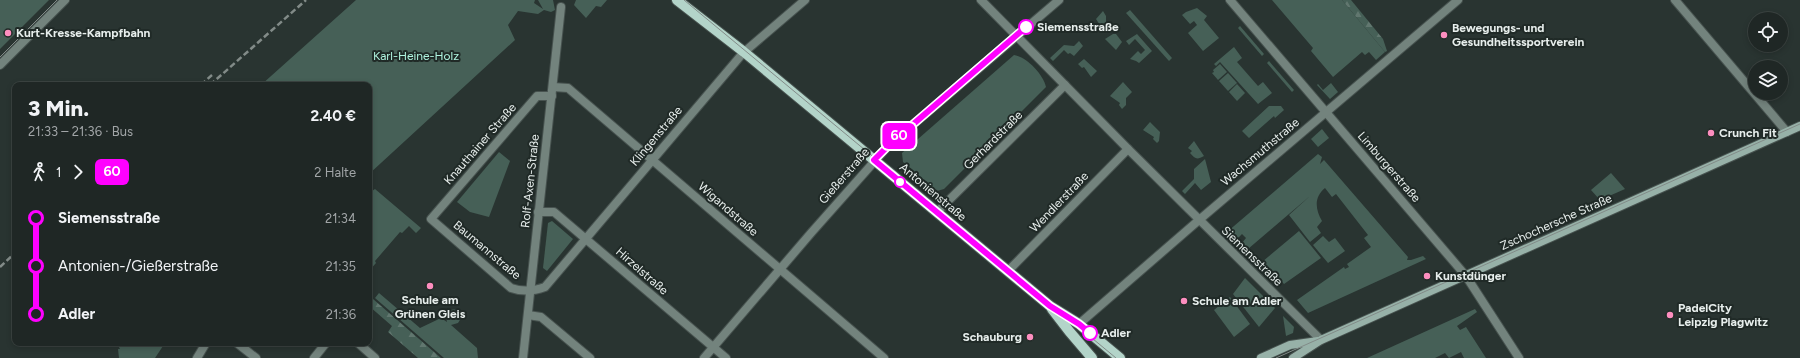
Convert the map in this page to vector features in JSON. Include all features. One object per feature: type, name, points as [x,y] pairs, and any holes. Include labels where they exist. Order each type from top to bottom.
[{"type":"main road","name":"Antonienstraße","points":[[677,0],[744,52],[1050,306],[1079,324],[1120,358]]},
{"type":"main road","name":"Antonienstraße","points":[[686,0],[744,52]]},
{"type":"main road","name":"Zschochersche Straße","points":[[1293,358],[1321,340],[1800,126]]},
{"type":"main road","name":"Antonienstraße","points":[[1050,306],[1068,331],[1092,358]]},
{"type":"main road","name":"Zschochersche Straße","points":[[1261,358],[1290,345],[1321,340]]},
{"type":"street","points":[[0,65],[65,0]]},
{"type":"street","name":"Klingenstraße","points":[[530,290],[545,287],[744,52],[805,0]]},
{"type":"street","name":"Siemensstraße","points":[[982,0],[1128,149],[1321,340]]},
{"type":"street","name":"Gießerstraße","points":[[704,358],[874,160],[889,145],[1016,35],[1059,0]]},
{"type":"street","name":"Limburgerstraße","points":[[1230,0],[1466,276],[1519,358]]},
{"type":"street","name":"Wachsmuthstraße","points":[[1079,324],[1458,0]]},
{"type":"street","points":[[1675,0],[1787,132]]},
{"type":"street","name":"Rolf-Axen-Straße","points":[[523,358],[561,7]]},
{"type":"street","name":"Gerhardstraße","points":[[937,212],[1065,85]]},
{"type":"street","name":"Wigandstraße","points":[[553,87],[568,88],[884,358]]},
{"type":"street","name":"Knauthainer Straße","points":[[432,219],[537,96],[552,96]]},
{"type":"street","name":"Wendlerstraße","points":[[1008,271],[1128,149]]},
{"type":"street","name":"Hirzelstraße","points":[[538,212],[554,212],[726,358]]},
{"type":"street","name":"Baumannstraße","points":[[432,219],[511,288],[516,290],[530,290]]},
{"type":"street","points":[[528,315],[541,317],[590,358]]},
{"type":"street","points":[[197,358],[204,346]]},
{"type":"street","points":[[242,346],[256,358]]},
{"type":"street","points":[[314,358],[324,346]]},
{"type":"street","points":[[361,346],[375,358]]},
{"type":"green space","name":"Kurt-Kresse-Kampfbahn","points":[[0,0],[49,0],[0,49]]},
{"type":"green space","name":"Karl-Heine-Holz","points":[[356,0],[535,0],[534,3],[543,9],[538,0],[553,0],[555,10],[551,12],[544,10],[538,14],[518,11],[508,25],[515,40],[372,171],[372,82],[264,82]]},
{"type":"green space","points":[[576,0],[607,0],[601,7],[596,6],[586,18],[574,5]]},
{"type":"green space","points":[[1272,0],[1342,0],[1385,52],[1376,60],[1369,52],[1365,55],[1362,52],[1333,77],[1311,51],[1313,48]]},
{"type":"green space","points":[[1342,0],[1351,0],[1383,39],[1387,51],[1385,52]]},
{"type":"green space","points":[[1197,8],[1207,16],[1204,20],[1219,38],[1203,51],[1188,33],[1197,25],[1194,21],[1190,24],[1182,15]]},
{"type":"green space","points":[[1130,10],[1172,58],[1169,61],[1126,13]]},
{"type":"green space","points":[[1103,11],[1106,16],[1106,30],[1103,30],[1096,19]]},
{"type":"green space","points":[[1240,26],[1264,54],[1262,56],[1238,28]]},
{"type":"green space","points":[[1113,34],[1116,34],[1122,42],[1116,50],[1105,39]]},
{"type":"green space","points":[[1137,34],[1152,51],[1139,63],[1130,59],[1138,51],[1141,54],[1145,50],[1135,39],[1129,45],[1126,41]]},
{"type":"green space","points":[[1079,41],[1083,46],[1074,56],[1070,53],[1068,54],[1064,50],[1053,61],[1050,58],[1064,45],[1074,46]]},
{"type":"green space","points":[[1234,47],[1242,58],[1237,62],[1258,86],[1263,82],[1272,93],[1258,104],[1220,62],[1216,66],[1214,64]]},
{"type":"green space","points":[[1014,55],[1024,59],[1034,67],[1042,77],[1046,87],[944,189],[937,191],[903,162],[902,153]]},
{"type":"green space","points":[[1084,59],[1097,71],[1091,77],[1084,67],[1082,68],[1078,64]]},
{"type":"green space","points":[[1269,61],[1294,90],[1292,92],[1267,63]]},
{"type":"green space","points":[[1220,64],[1227,72],[1218,80],[1212,73],[1214,72],[1213,70]]},
{"type":"green space","points":[[1228,73],[1237,83],[1228,91],[1219,81]]},
{"type":"green space","points":[[1123,82],[1132,92],[1126,98],[1126,105],[1122,109],[1119,105],[1120,103],[1110,96]]},
{"type":"green space","points":[[1331,83],[1338,92],[1330,99],[1317,85],[1318,84],[1323,90]]},
{"type":"green space","points":[[1237,84],[1245,93],[1237,101],[1229,92]]},
{"type":"green space","points":[[1269,106],[1281,106],[1284,110],[1275,118],[1274,116],[1249,138],[1242,131]]},
{"type":"green space","points":[[1150,122],[1160,132],[1159,141],[1157,143],[1153,139],[1154,137],[1143,130]]},
{"type":"green space","points":[[1322,129],[1329,138],[1318,147],[1311,139]]},
{"type":"green space","points":[[1194,141],[1204,156],[1200,158],[1193,157],[1190,153],[1192,151],[1188,148]]},
{"type":"green space","points":[[499,152],[510,161],[489,217],[470,212],[457,202]]},
{"type":"green space","points":[[1318,154],[1322,157],[1320,164],[1324,160],[1408,257],[1407,260],[1423,256],[1426,259],[1308,313],[1297,300],[1344,267],[1345,269],[1349,267],[1347,264],[1371,247],[1364,238],[1368,235],[1336,194],[1332,197],[1325,188],[1319,195],[1317,199],[1317,208],[1322,221],[1317,227],[1321,233],[1310,242],[1289,215],[1310,196],[1248,249],[1242,243],[1246,238],[1242,234],[1237,239],[1227,232]]},
{"type":"green space","points":[[1205,159],[1211,182],[1201,190],[1195,183],[1185,194],[1182,191],[1194,179],[1194,169]]},
{"type":"green space","points":[[1611,173],[1625,189],[1600,200],[1591,190]]},
{"type":"green space","points":[[375,189],[421,228],[416,233],[409,226],[402,233],[400,232],[375,261],[376,263],[372,268],[372,191]]},
{"type":"green space","points":[[552,221],[573,239],[547,271],[543,268],[548,223]]},
{"type":"green space","points":[[1299,231],[1321,258],[1284,284],[1262,262]]},
{"type":"green space","points":[[1323,236],[1329,242],[1335,238],[1345,251],[1328,263],[1313,245]]},
{"type":"green space","points":[[1245,278],[1275,308],[1259,327],[1233,294]]},
{"type":"green space","points":[[379,293],[420,328],[441,318],[447,322],[448,312],[451,310],[458,311],[461,314],[461,318],[458,323],[451,325],[477,348],[478,358],[444,358],[375,298]]},
{"type":"green space","points":[[1230,297],[1250,324],[1234,337],[1214,310]]},
{"type":"green space","points":[[373,299],[441,358],[418,358],[388,332],[392,326],[372,309]]},
{"type":"green space","points":[[1475,309],[1477,312],[1457,326],[1460,330],[1466,327],[1486,358],[1464,358],[1461,352],[1449,358],[1445,353],[1435,358],[1367,358]]},
{"type":"green space","points":[[1283,316],[1294,327],[1293,333],[1286,336]]},
{"type":"green space","points":[[118,346],[163,346],[155,358],[119,358],[118,349],[120,349]]},
{"type":"tram line","points":[[0,57],[57,0]]},
{"type":"tram line","points":[[684,0],[1116,358]]},
{"type":"tram line","points":[[1276,358],[1800,124]]},
{"type":"railway","points":[[213,82],[306,0]]},
{"type":"railway","points":[[204,82],[212,75]]},
{"type":"railway","points":[[0,267],[12,256]]},
{"type":"bus line","name":"60","points":[[1026,27],[889,145],[874,160],[1050,306],[1079,324],[1090,333]]},
{"type":"place","name":"Siemensstraße","points":[[1026,27]]},
{"type":"place","name":"Kurt-Kresse-Kampfbahn","points":[[8,33]]},
{"type":"place","name":"Bewegungs- und Gesundheitssportverein","points":[[1444,35]]},
{"type":"place","name":"Crunch Fit","points":[[1711,133]]},
{"type":"place","name":"Kunstdünger","points":[[1427,276]]},
{"type":"place","name":"Schule am Grünen Gleis","points":[[430,286]]},
{"type":"place","name":"Schule am Adler","points":[[1184,301]]},
{"type":"place","name":"PadelCity Leipzig Plagwitz","points":[[1670,315]]},
{"type":"place","name":"Adler","points":[[1090,333]]},
{"type":"place","name":"Schauburg","points":[[1030,337]]}]
